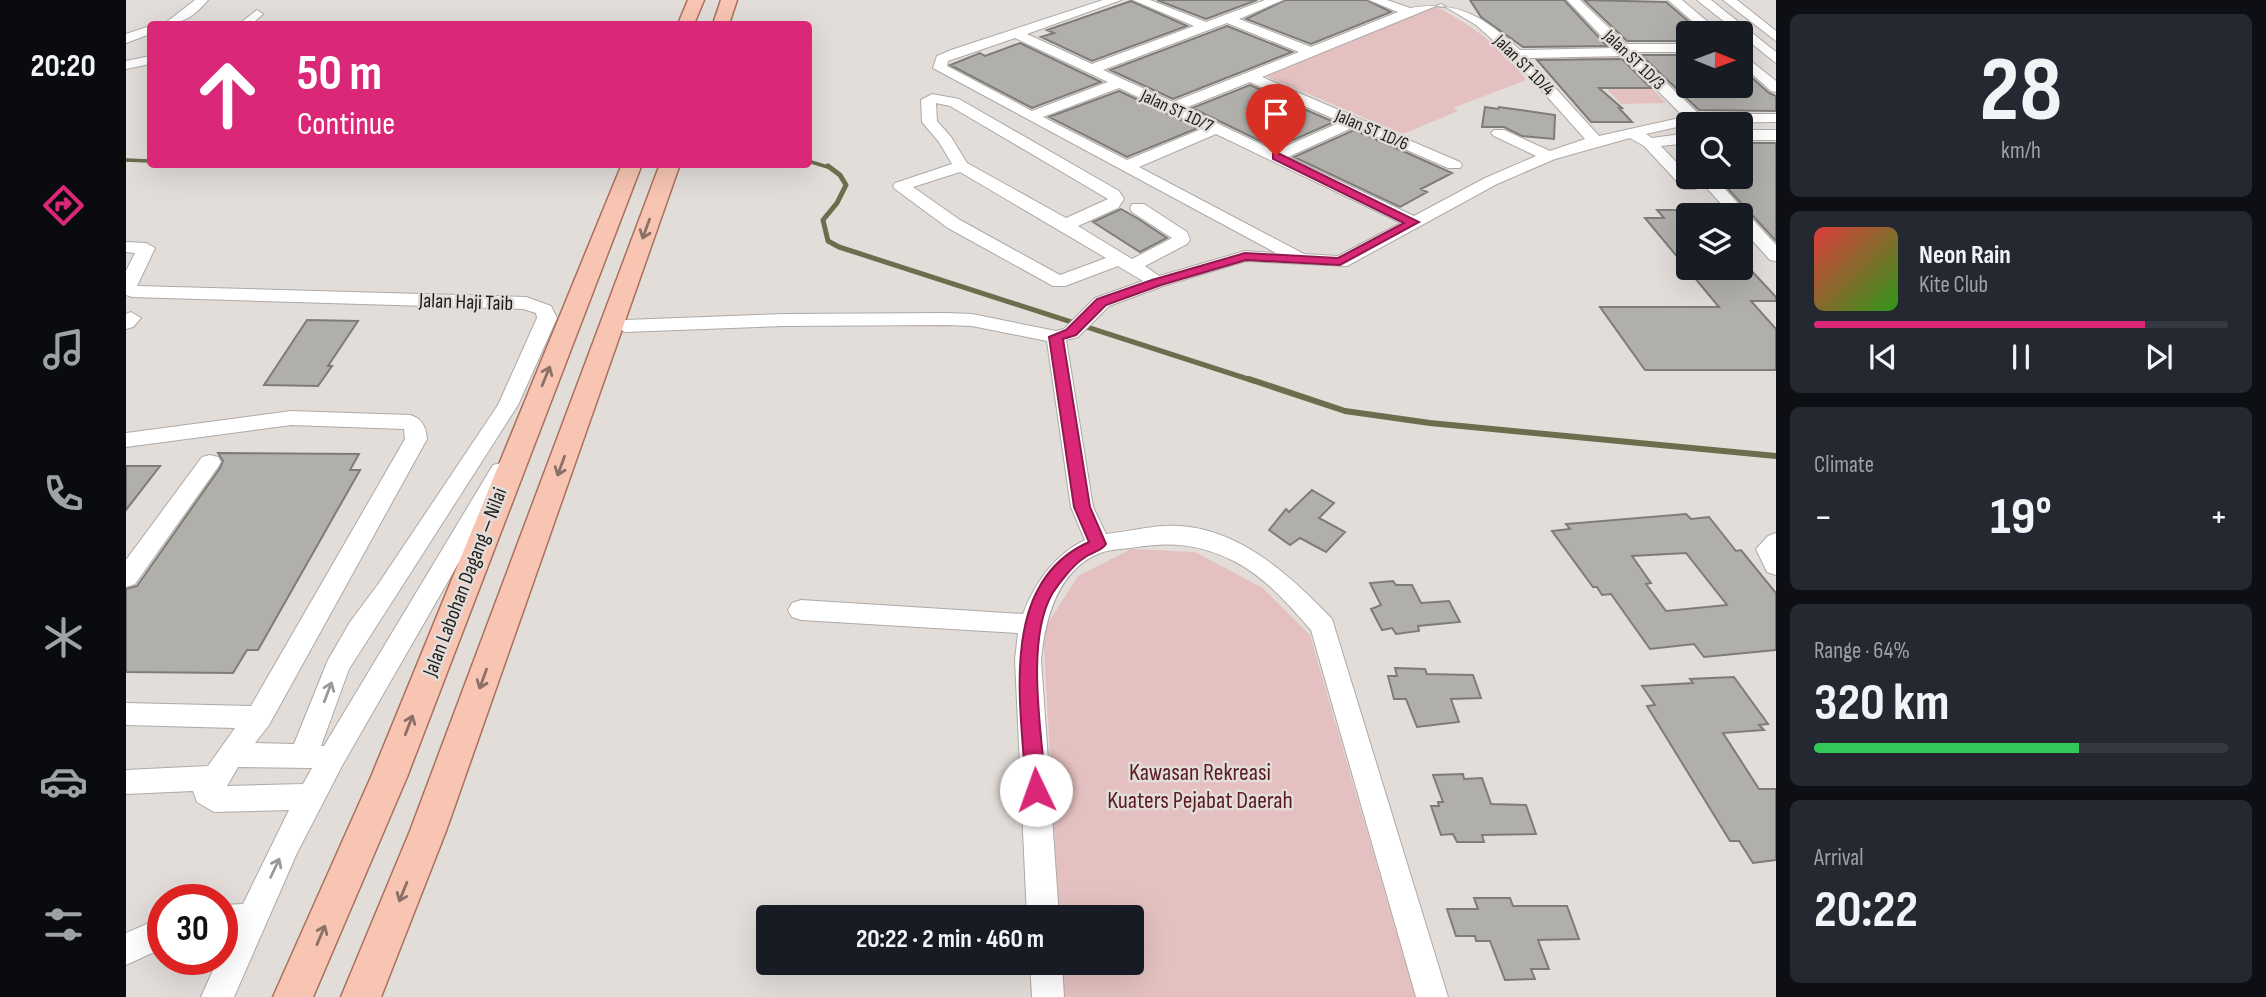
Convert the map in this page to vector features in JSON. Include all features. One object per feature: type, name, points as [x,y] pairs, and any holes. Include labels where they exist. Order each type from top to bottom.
[{"type":"main road","points":[[691,11],[707,0]]},
{"type":"main road","points":[[721,21],[729,0]]},
{"type":"main road","name":"Jalan Labohan Dagang ‒ Nilai","points":[[293,997],[389,776],[630,168]]},
{"type":"main road","points":[[361,997],[428,831],[669,168]]},
{"type":"street","points":[[176,21],[202,0]]},
{"type":"street","points":[[1115,0],[956,53],[942,59],[940,68],[1300,258]]},
{"type":"street","points":[[1139,0],[1205,26]]},
{"type":"street","points":[[1089,70],[1277,0]]},
{"type":"street","points":[[1376,0],[1410,12]]},
{"type":"street","points":[[1172,108],[1442,0]]},
{"type":"street","name":"Jalan ST 1D/4","points":[[1442,0],[1481,22],[1517,54],[1595,141]]},
{"type":"street","name":"Jalan ST 1D/3","points":[[1574,0],[1688,112]]},
{"type":"street","points":[[1675,0],[1700,21]]},
{"type":"street","points":[[1703,0],[1776,59]]},
{"type":"street","points":[[1729,0],[1776,37]]},
{"type":"street","points":[[249,21],[257,14]]},
{"type":"street","points":[[1226,18],[1311,52]]},
{"type":"street","points":[[126,38],[147,31]]},
{"type":"street","name":"Jalan ST 1D/7","points":[[1017,34],[1413,222]]},
{"type":"street","points":[[1517,54],[1676,48]]},
{"type":"street","points":[[1754,69],[1776,88]]},
{"type":"street","name":"Jalan ST 1D/6","points":[[1251,77],[1454,165]]},
{"type":"street","points":[[1031,116],[1119,83]]},
{"type":"street","points":[[1065,225],[1112,204],[1116,199],[1113,194],[954,102],[932,98],[928,100],[930,122],[946,140],[961,166],[1065,225],[1157,282]]},
{"type":"street","points":[[1753,118],[1776,118]]},
{"type":"street","points":[[1276,156],[1353,122]]},
{"type":"street","points":[[625,326],[784,320],[947,319],[972,320],[1056,337],[1071,332],[1080,325],[1101,302],[1245,256],[1340,262],[1491,181],[1549,156],[1595,141],[1676,123]]},
{"type":"street","points":[[1127,166],[1215,129]]},
{"type":"street","points":[[1631,132],[1649,143],[1676,171]]},
{"type":"street","points":[[1499,133],[1549,156]]},
{"type":"street","points":[[1753,135],[1776,135]]},
{"type":"street","points":[[1649,143],[1676,140]]},
{"type":"street","points":[[961,166],[901,186],[954,224],[1059,282],[1125,263],[1181,240],[1181,236],[1138,208]]},
{"type":"street","points":[[1716,189],[1728,203]]},
{"type":"street","points":[[1753,229],[1773,248]]},
{"type":"street","name":"Jalan Haji Taib","points":[[126,247],[146,248],[127,288],[132,291],[526,303],[544,310],[547,318],[508,405],[388,590]]},
{"type":"street","points":[[1056,337],[1082,507],[1098,544]]},
{"type":"street","points":[[126,440],[291,418],[410,422],[415,428],[416,439],[258,717],[207,793],[214,799],[312,797]]},
{"type":"street","points":[[238,918],[312,797],[333,755],[527,424]]},
{"type":"street","points":[[126,578],[210,462]]},
{"type":"street","points":[[1042,905],[1028,660],[1032,624],[1045,590],[1077,554],[1098,544],[1166,534],[1208,540],[1246,557],[1286,586],[1323,626],[1432,997]]},
{"type":"street","points":[[1776,542],[1768,549],[1776,566]]},
{"type":"street","points":[[388,590],[382,611],[383,623],[392,626],[402,624],[414,615],[434,586]]},
{"type":"street","points":[[304,755],[337,667],[359,629],[388,590]]},
{"type":"street","points":[[801,610],[1032,624]]},
{"type":"street","points":[[126,714],[258,717]]},
{"type":"street","points":[[126,782],[304,755],[333,755]]},
{"type":"street","points":[[126,949],[147,939]]},
{"type":"street","points":[[217,997],[223,975]]},
{"type":"street","points":[[1047,975],[1048,997]]},
{"type":"green space","points":[[1435,6],[1485,37],[1526,80],[1453,108],[1458,111],[1403,134],[1266,76]]},
{"type":"green space","points":[[1618,54],[1666,103],[1621,104],[1575,55]]},
{"type":"green space","name":"Kawasan Rekreasi Kuaters Pejabat Daerah","points":[[1131,549],[1195,552],[1263,588],[1310,635],[1415,997],[1064,997],[1063,975],[1144,975],[1144,905],[1058,905],[1043,631],[1078,576]]},
{"type":"building","points":[[1157,0],[1257,0],[1206,19]]},
{"type":"building","points":[[1285,0],[1367,0],[1391,12],[1311,44],[1246,19]]},
{"type":"building","points":[[1470,0],[1564,0],[1607,46],[1523,47],[1481,17]]},
{"type":"building","points":[[1584,0],[1666,2],[1688,21],[1676,21],[1676,41],[1627,41]]},
{"type":"building","points":[[1131,1],[1187,26],[1092,61],[1041,37],[1054,33],[1047,30]]},
{"type":"building","points":[[1227,26],[1292,52],[1173,99],[1110,70]]},
{"type":"building","points":[[1020,43],[1101,82],[1032,108],[950,65],[980,53],[985,56]]},
{"type":"building","points":[[1641,55],[1676,55],[1676,88]]},
{"type":"building","points":[[1622,59],[1651,88],[1599,88],[1622,108],[1619,108],[1632,122],[1591,122],[1537,60]]},
{"type":"building","points":[[1754,80],[1776,96],[1776,111],[1699,110],[1686,98],[1754,98]]},
{"type":"building","points":[[1250,85],[1334,122],[1275,148],[1192,108]]},
{"type":"building","points":[[1119,91],[1198,128],[1127,157],[1049,117]]},
{"type":"building","points":[[1485,107],[1555,115],[1554,139],[1522,136],[1504,127],[1482,127]]},
{"type":"building","points":[[1354,130],[1452,173],[1421,189],[1427,192],[1400,207],[1294,157]]},
{"type":"building","points":[[1753,143],[1776,143],[1776,241],[1753,216],[1753,203],[1741,203],[1728,189],[1753,189]]},
{"type":"building","points":[[1121,209],[1167,238],[1140,252],[1093,222]]},
{"type":"building","points":[[1657,210],[1676,210],[1676,255],[1645,218],[1664,218]]},
{"type":"building","points":[[1753,272],[1776,297],[1776,301],[1751,301],[1776,329],[1776,370],[1645,370],[1600,307],[1719,307],[1697,280],[1753,280]]},
{"type":"building","points":[[307,320],[358,321],[318,386],[264,385]]},
{"type":"building","points":[[218,453],[359,454],[350,470],[360,470],[258,650],[247,650],[233,673],[126,672],[126,589],[137,586],[220,468],[223,461]]},
{"type":"building","points":[[126,466],[160,466],[126,510]]},
{"type":"building","points":[[1312,490],[1334,503],[1319,518],[1345,532],[1326,552],[1300,538],[1290,545],[1269,530],[1286,509],[1289,512]]},
{"type":"building","points":[[1686,514],[1691,519],[1709,517],[1736,551],[1741,550],[1776,593],[1776,650],[1704,657],[1694,644],[1650,649],[1611,594],[1602,595],[1597,587],[1593,587],[1552,531],[1570,529],[1566,524]],"holes":[[[1686,553],[1727,605],[1666,611],[1646,584],[1651,583],[1632,556]]]},
{"type":"building","points":[[1393,581],[1396,585],[1412,585],[1421,603],[1449,601],[1460,622],[1418,626],[1419,631],[1396,634],[1392,628],[1382,630],[1371,609],[1381,605],[1370,583]]},
{"type":"building","points":[[1395,668],[1425,669],[1427,674],[1473,675],[1481,698],[1451,699],[1459,722],[1417,727],[1406,699],[1394,699],[1388,676],[1397,676]]},
{"type":"building","points":[[1734,677],[1768,724],[1759,725],[1764,730],[1723,733],[1759,789],[1776,789],[1776,860],[1753,863],[1739,841],[1730,841],[1647,706],[1655,705],[1642,686],[1693,683],[1690,679]]},
{"type":"building","points":[[1463,774],[1464,779],[1482,778],[1491,804],[1526,805],[1536,834],[1482,835],[1484,842],[1457,842],[1453,834],[1441,835],[1431,806],[1439,806],[1438,802],[1443,802],[1433,775]]},
{"type":"building","points":[[1474,898],[1510,898],[1513,906],[1567,906],[1579,939],[1538,940],[1549,969],[1531,969],[1535,979],[1505,980],[1490,941],[1476,941],[1475,936],[1456,936],[1447,909],[1478,909]]},
{"type":"waterway","points":[[126,160],[147,161]]},
{"type":"waterway","points":[[812,162],[830,168]]},
{"type":"waterway","points":[[830,168],[840,175],[846,185],[837,203],[823,220],[828,241],[839,247],[1254,381]]},
{"type":"waterway","points":[[1249,379],[1345,411],[1430,423],[1776,456]]},
{"type":"route","points":[[1036,790],[1028,660],[1032,624],[1045,590],[1077,554],[1098,544],[1082,507],[1056,337],[1071,332],[1101,302],[1157,282],[1245,256],[1340,262],[1413,222],[1276,156]]}]
